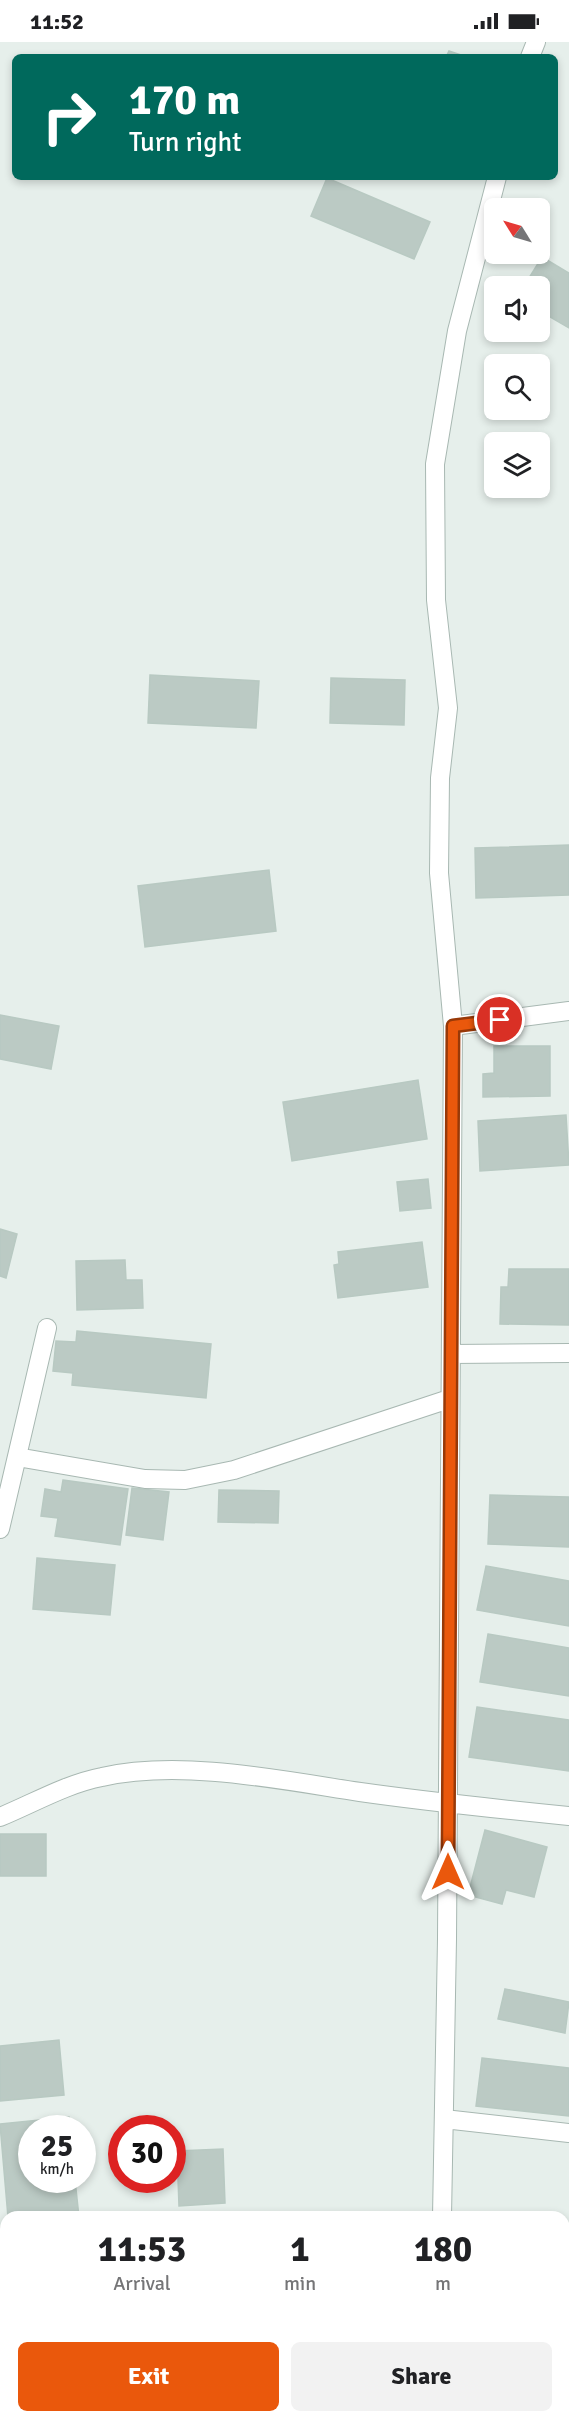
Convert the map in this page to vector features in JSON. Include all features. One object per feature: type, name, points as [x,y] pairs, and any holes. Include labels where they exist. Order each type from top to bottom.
[{"type":"street","points":[[442,2211],[448,1804],[453,1026],[440,873],[440,778],[448,708],[436,600],[435,464],[457,331],[496,180]]},
{"type":"street","points":[[453,1026],[569,1011]]},
{"type":"street","points":[[0,1529],[47,1328]]},
{"type":"street","points":[[451,1354],[569,1353]]},
{"type":"street","points":[[17,1457],[145,1479],[185,1480],[234,1470],[449,1399]]},
{"type":"street","points":[[0,1817],[69,1786],[103,1776],[151,1771],[231,1773],[448,1804],[569,1816]]},
{"type":"street","points":[[444,2119],[569,2133]]},
{"type":"building","points":[[326,180],[332,180],[430,222],[414,259],[311,216]]},
{"type":"building","points":[[550,262],[569,273],[569,328],[550,317],[550,276],[530,276],[538,264],[550,264]]},
{"type":"building","points":[[150,675],[259,681],[256,728],[148,723]]},
{"type":"building","points":[[331,678],[405,680],[404,725],[330,723]]},
{"type":"building","points":[[569,845],[569,895],[476,898],[475,848]]},
{"type":"building","points":[[269,870],[276,931],[145,947],[138,886]]},
{"type":"building","points":[[0,1015],[59,1026],[51,1069],[0,1059]]},
{"type":"building","points":[[494,1046],[550,1046],[550,1096],[483,1097],[483,1074],[494,1073]]},
{"type":"building","points":[[418,1080],[427,1139],[292,1161],[283,1102]]},
{"type":"building","points":[[566,1115],[569,1165],[480,1171],[478,1121]]},
{"type":"building","points":[[428,1179],[431,1208],[400,1211],[397,1182]]},
{"type":"building","points":[[0,1229],[17,1234],[6,1278],[0,1276]]},
{"type":"building","points":[[422,1242],[428,1287],[338,1298],[334,1265],[339,1264],[338,1252]]},
{"type":"building","points":[[125,1260],[126,1280],[142,1280],[143,1308],[77,1310],[76,1261]]},
{"type":"building","points":[[509,1269],[569,1269],[569,1325],[500,1324],[501,1287],[508,1287]]},
{"type":"building","points":[[77,1331],[211,1344],[206,1398],[72,1385],[73,1373],[53,1371],[56,1341],[76,1342]]},
{"type":"building","points":[[63,1480],[128,1489],[120,1545],[55,1536],[58,1518],[41,1516],[45,1489],[61,1492]]},
{"type":"building","points":[[132,1488],[169,1492],[163,1540],[126,1535]]},
{"type":"building","points":[[219,1490],[279,1491],[278,1523],[218,1522]]},
{"type":"building","points":[[490,1495],[569,1497],[569,1547],[488,1544]]},
{"type":"building","points":[[37,1558],[115,1565],[110,1615],[33,1609]]},
{"type":"building","points":[[486,1566],[569,1581],[569,1626],[477,1610]]},
{"type":"building","points":[[488,1634],[569,1648],[569,1696],[480,1682]]},
{"type":"building","points":[[477,1707],[569,1720],[569,1771],[469,1757]]},
{"type":"building","points":[[485,1830],[547,1847],[534,1897],[506,1890],[502,1904],[468,1895]]},
{"type":"building","points":[[0,1834],[46,1834],[46,1876],[0,1876]]},
{"type":"building","points":[[505,1989],[569,2002],[565,2033],[498,2019]]},
{"type":"building","points":[[59,2040],[64,2095],[0,2101],[0,2046]]},
{"type":"building","points":[[482,2058],[569,2068],[569,2116],[476,2106]]},
{"type":"building","points":[[18,2122],[18,2193],[76,2193],[78,2211],[7,2211],[0,2124]]},
{"type":"building","points":[[223,2149],[225,2203],[179,2206],[179,2193],[186,2193],[186,2151]]},
{"type":"route","points":[[448,1872],[453,1026],[500,1020]]}]
